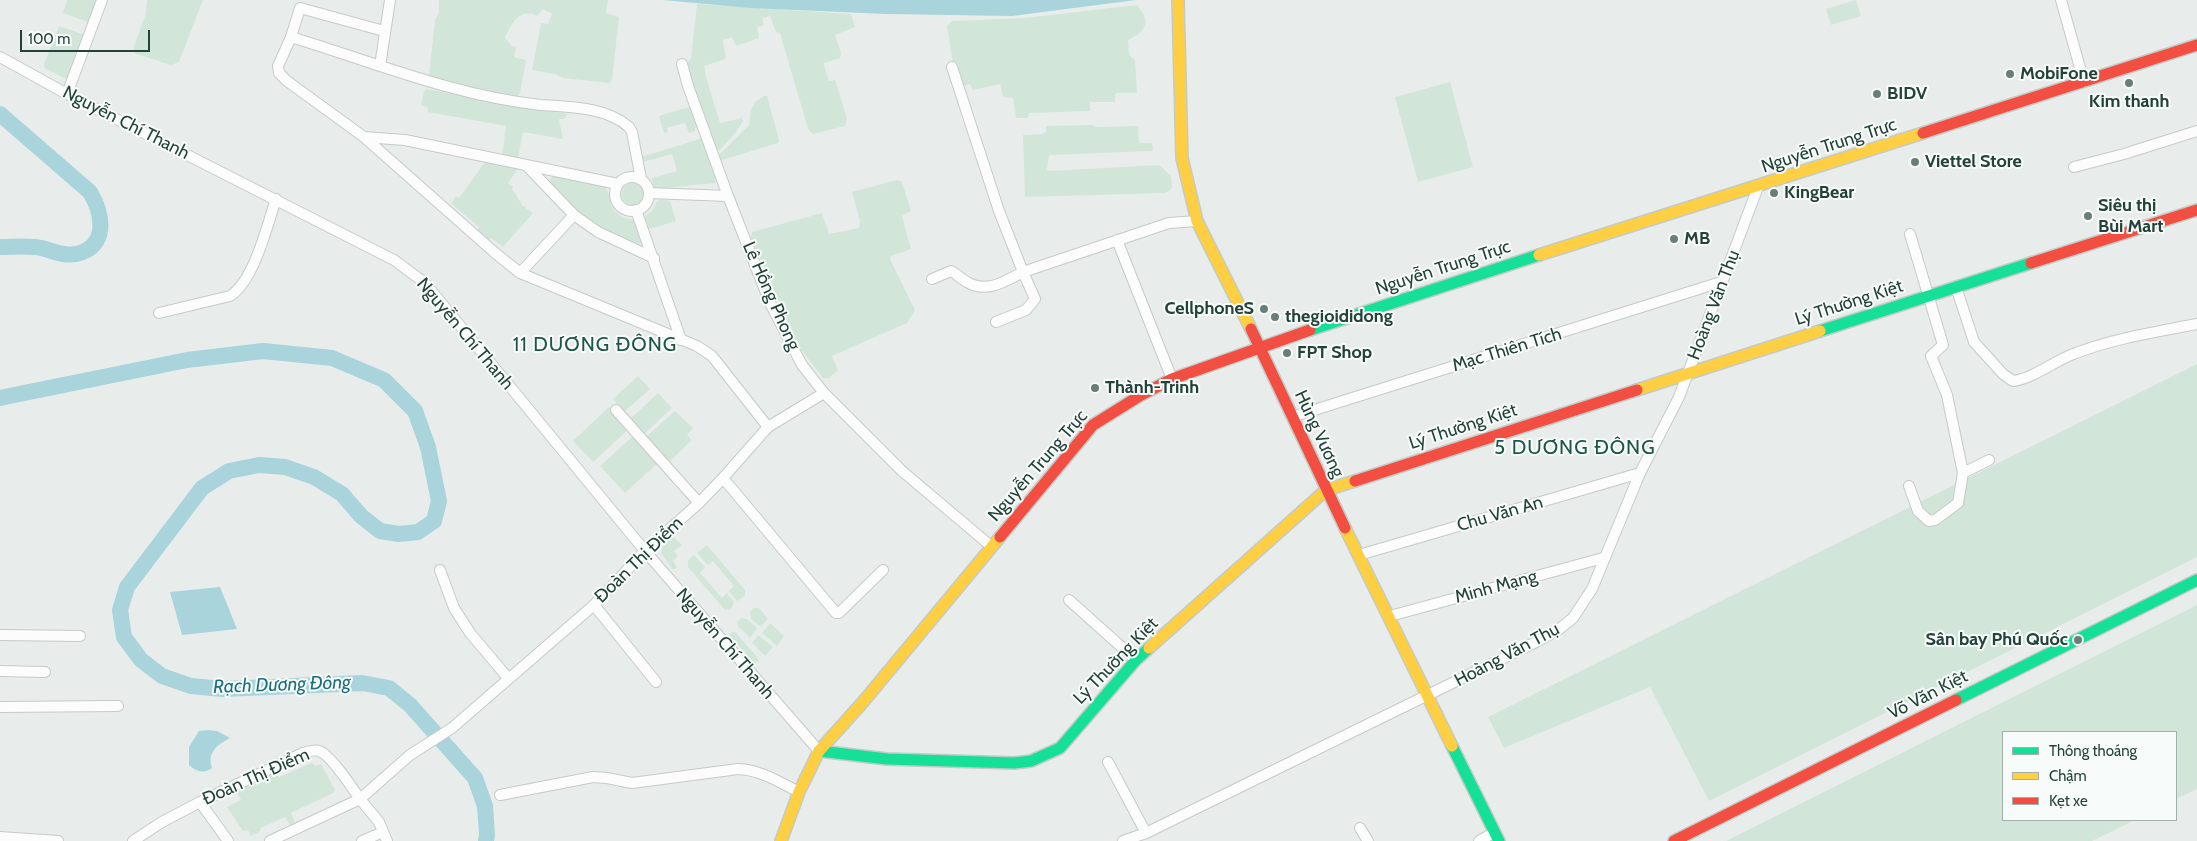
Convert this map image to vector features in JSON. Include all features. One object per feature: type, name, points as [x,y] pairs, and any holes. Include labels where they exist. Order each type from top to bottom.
[{"type":"main road","name":"Hùng Vương","points":[[1178,0],[1182,158],[1184,175],[1197,220],[1260,348],[1326,490],[1390,616],[1427,696],[1497,837]]},
{"type":"main road","name":"Nguyễn Trung Trực","points":[[781,841],[799,792],[819,751],[863,702],[1093,425],[1141,395],[1172,379],[1343,318],[1758,187],[2197,45]]},
{"type":"main road","name":"Lý Thường Kiệt","points":[[819,751],[887,759],[1014,763],[1031,761],[1060,748],[1136,660],[1326,490],[2197,210]]},
{"type":"main road","name":"Võ Văn Kiệt","points":[[1674,841],[2197,580]]},
{"type":"street","points":[[67,94],[102,0]]},
{"type":"street","points":[[380,66],[390,0]]},
{"type":"street","points":[[2060,0],[2084,82]]},
{"type":"street","points":[[384,31],[302,4],[291,37],[278,66],[281,76],[364,137],[520,273],[697,346],[712,356],[768,427]]},
{"type":"street","points":[[291,37],[380,66],[492,96],[534,104],[591,110],[626,124],[632,132],[641,179]]},
{"type":"street","name":"Nguyễn Chí Thanh","points":[[0,56],[67,94],[394,260],[425,283],[645,551],[819,751]]},
{"type":"street","name":"Lê Hồng Phong","points":[[682,64],[688,86],[728,196],[780,322],[802,365],[824,393],[902,471],[992,547]]},
{"type":"street","points":[[952,67],[999,211],[1035,299],[1026,310],[996,322]]},
{"type":"street","points":[[2074,167],[2124,154],[2197,131]]},
{"type":"street","points":[[364,137],[405,140],[618,184]]},
{"type":"street","points":[[526,165],[574,214],[598,232],[654,258]]},
{"type":"street","points":[[632,176],[641,179],[646,184],[649,193],[646,204],[636,210],[626,210],[618,204],[615,192],[618,184],[623,179],[632,176]]},
{"type":"street","name":"Hoàng Văn Thụ","points":[[1123,841],[1146,833],[1427,696],[1536,642],[1565,624],[1585,603],[1640,473],[1679,397],[1758,187]]},
{"type":"street","points":[[649,193],[728,196]]},
{"type":"street","points":[[159,313],[230,296],[236,292],[254,261],[276,199]]},
{"type":"street","points":[[636,210],[681,340]]},
{"type":"street","points":[[520,273],[574,214]]},
{"type":"street","points":[[932,279],[951,271],[968,283],[982,287],[992,287],[1023,272],[1117,240],[1169,224],[1197,220]]},
{"type":"street","points":[[1909,486],[1918,511],[1929,522],[1935,520],[1958,503],[1963,473],[1947,395],[1932,359],[1932,356],[1944,345],[1938,333],[1910,234]]},
{"type":"street","points":[[1117,240],[1172,379]]},
{"type":"street","name":"Mạc Thiên Tích","points":[[1292,417],[1721,282]]},
{"type":"street","points":[[1956,287],[1974,342],[2003,374],[2013,381],[2028,377],[2058,360],[2088,348],[2128,337],[2197,324]]},
{"type":"street","name":"Đoàn Thị Điểm","points":[[133,841],[162,822],[200,802],[303,753],[316,750],[321,751],[340,771],[360,799],[410,755],[452,728],[594,605],[645,551],[699,503],[768,427],[824,393]]},
{"type":"street","points":[[616,410],[699,503]]},
{"type":"street","points":[[1963,473],[1989,460]]},
{"type":"street","name":"Chu Văn An","points":[[1359,555],[1640,473]]},
{"type":"street","points":[[723,478],[836,613],[839,613],[883,570]]},
{"type":"street","name":"Minh Mạng","points":[[1390,616],[1604,558]]},
{"type":"street","points":[[440,570],[454,608],[466,627],[508,678]]},
{"type":"street","points":[[1069,600],[1136,660]]},
{"type":"street","points":[[594,605],[656,682]]},
{"type":"street","points":[[0,635],[80,636]]},
{"type":"street","points":[[0,672],[45,672]]},
{"type":"street","points":[[0,707],[118,706]]},
{"type":"street","points":[[1108,762],[1146,833]]},
{"type":"street","points":[[500,795],[592,778],[606,778],[632,783],[738,769],[749,769],[765,774],[799,792]]},
{"type":"street","points":[[270,841],[360,799],[374,816],[385,836],[362,841]]},
{"type":"street","points":[[200,802],[228,841]]},
{"type":"street","points":[[1360,828],[1368,841]]},
{"type":"street","points":[[0,837],[58,841]]},
{"type":"street","points":[[1479,841],[1497,837]]},
{"type":"green space","points":[[67,0],[100,0],[91,21],[88,22],[63,13]]},
{"type":"green space","points":[[147,0],[203,0],[179,62],[171,65],[134,53],[134,46],[145,16]]},
{"type":"green space","points":[[439,0],[608,0],[606,13],[619,17],[612,81],[609,83],[563,78],[555,74],[532,70],[541,23],[548,24],[552,14],[543,9],[537,16],[525,14],[516,19],[505,38],[512,46],[516,47],[514,57],[526,60],[520,93],[516,97],[489,93],[434,79],[429,74],[435,20],[439,13]]},
{"type":"green space","points":[[1856,0],[1861,16],[1831,25],[1826,9]]},
{"type":"green space","points":[[697,4],[851,14],[855,27],[835,35],[841,53],[840,58],[824,63],[829,81],[835,80],[847,118],[845,126],[813,134],[808,129],[780,33],[776,32],[770,16],[762,18],[764,25],[757,27],[759,38],[736,46],[732,37],[723,40],[726,59],[704,66],[720,123],[742,118],[743,121],[720,150],[715,149],[693,91],[686,65],[691,58]]},
{"type":"green space","points":[[1137,5],[1144,16],[1145,26],[1139,33],[1128,40],[1129,55],[1135,60],[1137,93],[1117,93],[1115,94],[1115,102],[1090,102],[1090,111],[1029,113],[1028,118],[1016,118],[1013,98],[1003,97],[1000,84],[973,90],[970,84],[962,86],[953,64],[947,26],[952,21],[1025,18]]},
{"type":"green space","points":[[59,26],[85,35],[68,80],[45,68],[44,64]]},
{"type":"green space","points":[[1450,82],[1473,167],[1418,182],[1395,97]]},
{"type":"green space","points":[[426,89],[568,114],[564,119],[559,119],[563,139],[523,132],[518,158],[502,156],[506,126],[428,112],[428,107],[421,105]]},
{"type":"green space","points":[[767,96],[779,140],[778,143],[719,161],[717,157],[749,125],[751,110],[755,102]]},
{"type":"green space","points":[[692,106],[699,127],[695,128],[695,131],[689,133],[685,123],[667,128],[668,132],[664,133],[659,116]]},
{"type":"green space","points":[[1092,125],[1096,127],[1138,126],[1139,143],[1152,143],[1153,149],[1152,151],[1049,155],[1047,169],[1049,171],[1159,165],[1171,176],[1172,188],[1166,193],[1025,197],[1023,135],[1042,134],[1046,132],[1046,126]]},
{"type":"green space","points":[[703,138],[717,176],[715,183],[657,189],[654,187],[652,178],[677,171],[672,154],[643,162],[641,157]]},
{"type":"green space","points":[[485,162],[515,166],[518,169],[508,183],[513,187],[512,190],[522,205],[533,213],[503,247],[491,238],[487,242],[476,232],[479,227],[451,203],[456,196],[459,198]]},
{"type":"green space","points":[[553,176],[603,185],[608,192],[614,210],[621,216],[635,221],[645,244],[619,237],[590,222],[576,212],[555,191],[550,180]]},
{"type":"green space","points":[[897,180],[902,182],[911,211],[902,216],[911,249],[891,256],[890,259],[915,310],[907,323],[832,356],[838,370],[829,378],[823,378],[803,352],[787,321],[751,237],[752,232],[822,213],[829,234],[859,228],[860,221],[852,192]]},
{"type":"green space","points":[[633,183],[641,186],[644,194],[641,202],[633,205],[625,202],[622,194],[625,186]]},
{"type":"green space","points":[[663,199],[670,201],[676,221],[649,229],[645,216],[653,210],[657,201]]},
{"type":"green space","points":[[2197,364],[2197,557],[1709,801],[1650,687],[1504,748],[1488,717]]},
{"type":"green space","points":[[638,376],[650,389],[624,412],[613,399]]},
{"type":"green space","points":[[658,393],[672,408],[644,434],[630,419]]},
{"type":"green space","points":[[609,407],[629,429],[593,462],[573,441]]},
{"type":"green space","points":[[675,411],[693,428],[687,435],[692,440],[669,462],[646,437]]},
{"type":"green space","points":[[634,435],[659,462],[625,493],[600,466]]},
{"type":"green space","points":[[672,536],[682,545],[674,551],[678,556],[673,561],[677,567],[673,570],[661,553],[663,545]]},
{"type":"green space","points":[[707,545],[745,590],[745,596],[737,601],[729,591],[734,586],[713,561],[708,565],[697,553]]},
{"type":"green space","points":[[694,555],[705,567],[700,573],[722,598],[727,593],[734,602],[732,608],[725,610],[688,567],[688,560]]},
{"type":"green space","points":[[2197,605],[2197,789],[2177,799],[2177,731],[2002,731],[2002,821],[2133,821],[2092,841],[1726,841]]},
{"type":"green space","points":[[753,608],[759,608],[768,619],[761,627],[751,619],[750,613]]},
{"type":"green space","points":[[741,618],[747,619],[757,628],[750,638],[738,626],[737,622]]},
{"type":"green space","points":[[770,623],[784,636],[777,646],[762,633]]},
{"type":"green space","points":[[734,631],[759,659],[755,665],[729,635]]},
{"type":"green space","points":[[758,635],[773,647],[765,656],[752,643]]},
{"type":"green space","points":[[312,763],[315,766],[321,764],[335,790],[333,793],[291,813],[296,824],[291,826],[285,817],[261,828],[260,831],[251,836],[248,830],[243,831],[227,807],[241,800],[236,790],[275,771],[279,777]]},
{"type":"water","points":[[663,0],[1136,0],[1012,16],[886,14],[750,8]]},
{"type":"water","points":[[220,587],[237,629],[182,635],[170,592]]},
{"type":"water","points":[[199,731],[217,731],[230,738],[221,743],[212,753],[212,768],[200,771],[189,765],[189,747]]},
{"type":"waterway","name":"Rạch Dương Đông","points":[[0,114],[90,192],[100,219],[100,229],[94,244],[87,250],[76,254],[65,254],[35,247],[0,247]]},
{"type":"waterway","name":"Rạch Dương Đông","points":[[0,398],[187,360],[263,351],[332,358],[384,380],[415,411],[428,447],[439,501],[434,521],[418,532],[399,534],[380,531],[361,516],[342,494],[314,477],[285,467],[259,465],[229,471],[202,488],[127,587],[120,610],[124,637],[141,660],[162,676],[191,686],[223,689],[362,683],[389,688],[410,705],[475,778],[485,806],[486,841]]},
{"type":"traffic: fast","points":[[1310,330],[1539,255]]},
{"type":"traffic: fast","points":[[1820,331],[2031,263]]},
{"type":"traffic: fast","points":[[1956,700],[2197,580]]},
{"type":"traffic: fast","points":[[819,751],[887,759],[1014,763],[1031,761],[1060,748],[1136,660],[1149,648]]},
{"type":"traffic: fast","points":[[1452,746],[1499,841]]},
{"type":"traffic: slow","points":[[1178,0],[1182,158],[1197,221],[1251,329]]},
{"type":"traffic: slow","points":[[1539,255],[1923,133]]},
{"type":"traffic: slow","points":[[1637,390],[1820,331]]},
{"type":"traffic: slow","points":[[1149,648],[1326,490],[1355,481]]},
{"type":"traffic: slow","points":[[1345,528],[1452,746]]},
{"type":"traffic: slow","points":[[781,841],[799,792],[819,751],[863,702],[1000,537]]},
{"type":"traffic: jam","points":[[1923,133],[2197,45]]},
{"type":"traffic: jam","points":[[2031,263],[2197,210]]},
{"type":"traffic: jam","points":[[1251,329],[1345,528]]},
{"type":"traffic: jam","points":[[1000,537],[1093,425],[1141,395],[1172,379],[1310,330]]},
{"type":"traffic: jam","points":[[1355,481],[1637,390]]},
{"type":"traffic: jam","points":[[1674,841],[1956,700]]},
{"type":"place","name":"MobiFone","points":[[2010,74]]},
{"type":"place","name":"Kim thanh","points":[[2129,83]]},
{"type":"place","name":"BIDV","points":[[1877,94]]},
{"type":"place","name":"Viettel Store","points":[[1915,162]]},
{"type":"place","name":"KingBear","points":[[1774,193]]},
{"type":"place","name":"Siêu thị Bùi Mart","points":[[2088,216]]},
{"type":"place","name":"MB","points":[[1674,239]]},
{"type":"place","name":"CellphoneS","points":[[1264,309]]},
{"type":"place","name":"thegioididong","points":[[1275,317]]},
{"type":"place","name":"FPT Shop","points":[[1287,353]]},
{"type":"place","name":"Thành-Trinh","points":[[1095,388]]},
{"type":"place","name":"Sân bay Phú Quốc","points":[[2078,640]]},
{"type":"district","name":"11 DƯƠNG ĐÔNG","points":[[595,345]]},
{"type":"district","name":"5 DƯƠNG ĐÔNG","points":[[1575,448]]}]
